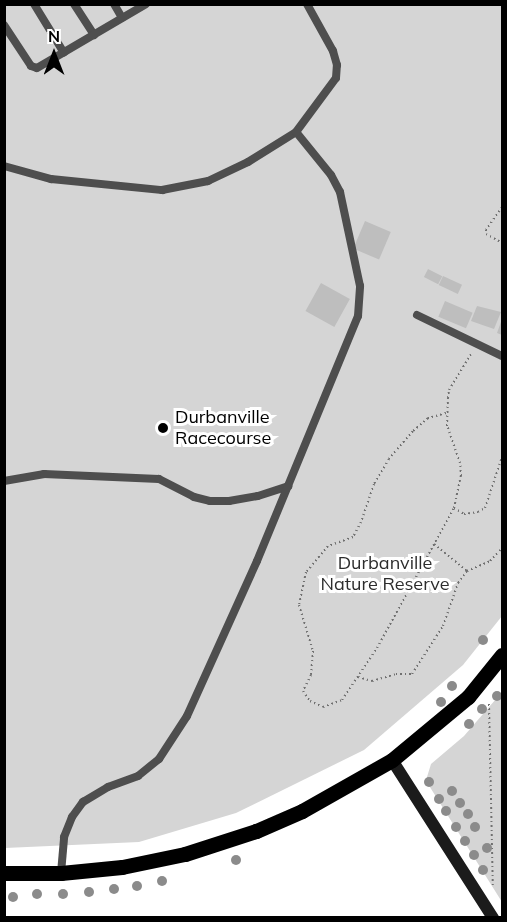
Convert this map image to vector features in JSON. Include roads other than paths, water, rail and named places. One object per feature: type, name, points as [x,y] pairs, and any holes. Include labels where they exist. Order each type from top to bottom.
[{"type":"main road","points":[[4,873],[61,873],[153,861],[256,831],[302,811],[392,760],[468,697],[502,655]]},
{"type":"main road","points":[[392,760],[493,918]]},
{"type":"lane","points":[[34,4],[64,53]]},
{"type":"lane","points":[[74,4],[93,35]]},
{"type":"lane","points":[[114,4],[122,18]]},
{"type":"lane","points":[[4,25],[34,68],[42,66],[146,4]]},
{"type":"lane","points":[[4,166],[51,179],[162,190],[208,181],[248,162],[296,132],[336,78],[337,65],[333,51],[308,4]]},
{"type":"lane","points":[[61,873],[64,837],[72,817],[83,802],[108,787],[138,776],[159,759],[187,716],[288,486],[358,316],[360,285],[340,192],[331,175],[296,132]]},
{"type":"lane","points":[[417,315],[502,356]]},
{"type":"lane","points":[[4,481],[44,474],[159,479],[194,497],[210,501],[229,501],[258,496],[288,486]]},
{"type":"place","name":"Durbanville Racecourse","points":[[163,428]]},
{"type":"park label","name":"Durbanville Nature Reserve","points":[[385,574]]}]
